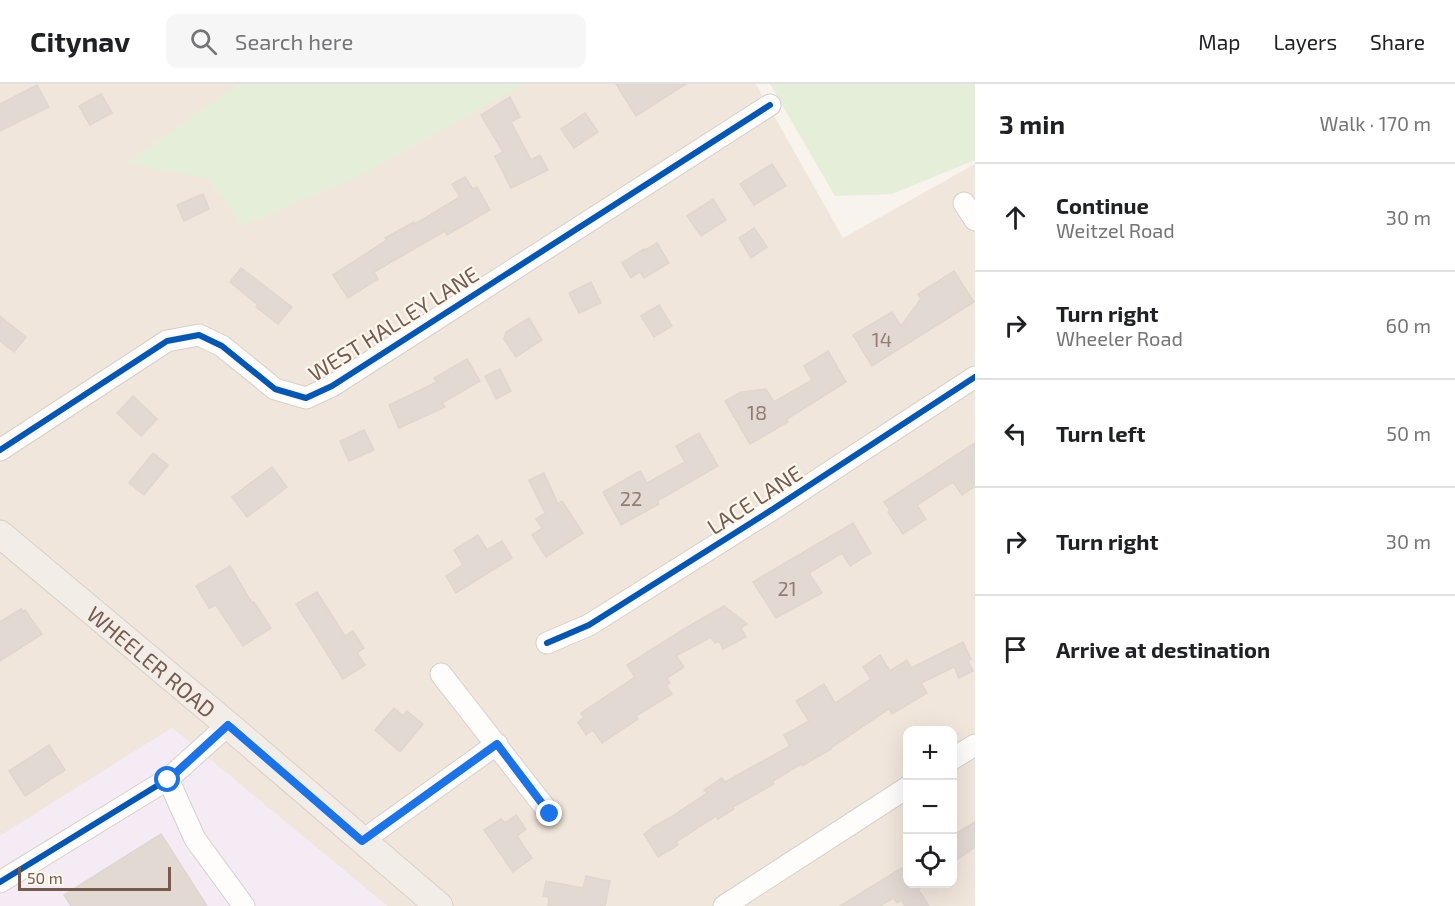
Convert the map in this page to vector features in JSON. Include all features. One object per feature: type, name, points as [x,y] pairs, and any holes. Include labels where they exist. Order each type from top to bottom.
[{"type":"main road","name":"WHEELER ROAD","points":[[2,540],[228,725],[439,906]]},
{"type":"street","name":"WEST HALLEY LANE","points":[[0,450],[168,341],[199,335],[222,346],[275,389],[306,398],[332,387],[770,105]]},
{"type":"street","name":"LACE LANE","points":[[547,642],[589,625],[773,509],[975,376]]},
{"type":"street","points":[[441,674],[550,814]]},
{"type":"street","points":[[0,882],[168,780],[228,725]]},
{"type":"street","points":[[362,841],[497,744]]},
{"type":"street","points":[[957,756],[975,744]]},
{"type":"street","points":[[168,780],[195,839],[244,906]]},
{"type":"street","points":[[724,906],[903,791]]},
{"type":"shaded area","points":[[0,84],[756,84],[843,238],[975,164],[975,906],[387,906],[172,728],[0,836]]},
{"type":"shaded area","points":[[172,728],[387,906],[0,906],[0,836]]},
{"type":"green space","points":[[238,84],[525,84],[364,174],[242,226],[207,178],[126,163]]},
{"type":"green space","points":[[770,84],[975,84],[975,160],[892,194],[835,196]]},
{"type":"building","points":[[616,84],[686,84],[636,116]]},
{"type":"building","points":[[37,85],[49,107],[0,131],[0,104]]},
{"type":"building","points":[[101,94],[112,113],[90,125],[79,106]]},
{"type":"building","points":[[510,97],[520,117],[511,122],[531,160],[540,155],[548,170],[511,188],[495,156],[503,152],[481,115]]},
{"type":"building","points":[[585,113],[598,132],[574,148],[561,129]]},
{"type":"building","points":[[772,164],[786,186],[754,205],[740,184]]},
{"type":"building","points":[[465,177],[473,189],[477,187],[490,210],[447,235],[445,231],[374,272],[378,279],[348,298],[333,275],[387,240],[385,238],[414,222],[415,224],[460,197],[452,184]]},
{"type":"building","points":[[203,194],[209,209],[184,221],[177,205]]},
{"type":"building","points":[[713,199],[726,220],[701,236],[687,216]]},
{"type":"building","points":[[754,228],[767,247],[751,258],[739,238]]},
{"type":"building","points":[[657,243],[669,263],[644,278],[640,272],[631,278],[622,263]]},
{"type":"building","points":[[241,268],[292,307],[278,324],[230,282]]},
{"type":"building","points":[[954,271],[974,302],[872,366],[853,335],[892,312],[901,326],[921,299],[918,294]]},
{"type":"building","points":[[591,282],[601,303],[579,313],[569,293]]},
{"type":"building","points":[[659,305],[672,326],[654,337],[641,316]]},
{"type":"building","points":[[0,316],[26,337],[14,352],[0,341]]},
{"type":"building","points":[[529,318],[542,340],[516,357],[504,339],[506,332]]},
{"type":"building","points":[[828,351],[846,382],[787,419],[788,422],[750,444],[725,401],[741,392],[766,389],[774,402],[812,380],[804,366]]},
{"type":"building","points":[[467,359],[480,381],[442,403],[445,407],[399,428],[389,405],[437,382],[434,378]]},
{"type":"building","points":[[500,369],[511,391],[496,399],[485,376]]},
{"type":"building","points":[[133,396],[157,419],[141,436],[117,413]]},
{"type":"building","points":[[364,430],[374,450],[349,461],[340,441]]},
{"type":"building","points":[[699,433],[718,466],[657,501],[659,504],[621,525],[603,492],[640,471],[647,483],[685,462],[676,446]]},
{"type":"building","points":[[975,443],[975,486],[962,495],[953,482],[917,505],[926,519],[903,534],[884,502]]},
{"type":"building","points":[[153,453],[168,465],[144,495],[129,483]]},
{"type":"building","points":[[272,467],[287,487],[247,517],[232,497]]},
{"type":"building","points":[[544,473],[558,504],[562,501],[583,533],[546,557],[532,535],[542,528],[536,519],[545,513],[529,480]]},
{"type":"building","points":[[853,523],[871,553],[850,566],[842,553],[809,573],[822,593],[776,618],[753,582]]},
{"type":"building","points":[[478,535],[487,550],[502,541],[512,558],[456,593],[446,576],[463,565],[454,550]]},
{"type":"building","points":[[230,566],[252,603],[254,602],[271,628],[243,646],[216,605],[209,608],[196,586]]},
{"type":"building","points":[[317,592],[345,636],[353,631],[364,648],[357,653],[365,665],[343,679],[296,604]]},
{"type":"building","points":[[724,606],[747,624],[741,628],[746,637],[723,649],[719,641],[715,643],[711,637],[676,656],[684,667],[667,678],[670,683],[666,685],[672,694],[636,716],[638,719],[602,743],[593,730],[586,735],[578,722],[584,717],[581,713],[635,677],[627,665]]},
{"type":"building","points":[[21,609],[22,612],[25,610],[42,634],[0,661],[0,622]]},
{"type":"building","points":[[963,642],[971,659],[968,661],[973,671],[959,678],[954,667],[921,683],[927,693],[892,714],[889,709],[831,749],[773,781],[774,784],[733,807],[734,809],[718,819],[716,816],[676,842],[678,845],[658,857],[644,834],[707,793],[704,790],[722,778],[725,782],[790,746],[784,735],[809,721],[796,701],[824,684],[835,703],[871,679],[863,667],[880,655],[890,671],[907,660],[911,668]]},
{"type":"building","points":[[394,708],[403,716],[407,711],[423,724],[400,752],[375,730]]},
{"type":"building","points":[[49,745],[65,770],[25,796],[9,771]]},
{"type":"building","points":[[516,815],[526,829],[517,836],[532,858],[513,872],[484,830],[501,819],[505,823]]},
{"type":"building","points":[[975,822],[975,847],[957,860],[957,834]]},
{"type":"building","points":[[161,834],[207,906],[71,906],[64,895]]},
{"type":"building","points":[[903,867],[903,888],[920,888],[918,889],[929,906],[905,906],[901,900],[897,903],[893,898],[880,906],[840,906]]},
{"type":"building","points":[[586,876],[610,881],[605,906],[548,906],[549,897],[543,896],[546,881],[583,888]]},
{"type":"cycle path","points":[[0,450],[167,341],[199,335],[222,346],[275,389],[306,398],[332,386],[770,105]]},
{"type":"cycle path","points":[[547,643],[589,625],[773,509],[975,377]]},
{"type":"cycle path","points":[[0,882],[168,779],[228,725]]},
{"type":"route","points":[[168,780],[228,725],[362,841],[497,744],[550,814]]}]
